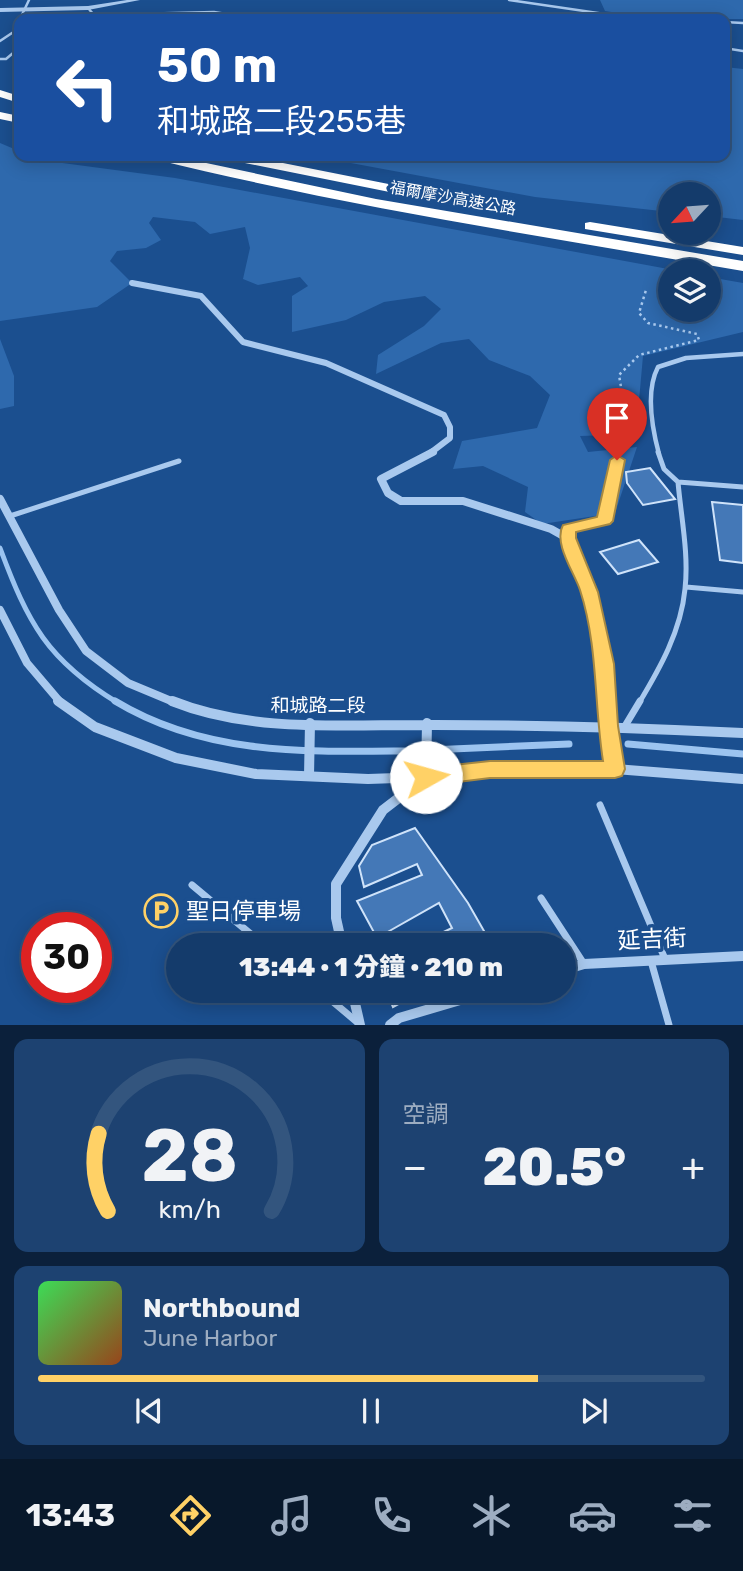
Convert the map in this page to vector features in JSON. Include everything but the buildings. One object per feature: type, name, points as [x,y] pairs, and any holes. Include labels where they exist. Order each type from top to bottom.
[{"type":"highway","name":"福爾摩沙高速公路","points":[[179,161],[246,177],[424,211],[743,266]]},
{"type":"highway","name":"福爾摩沙高速公路","points":[[255,161],[525,216],[743,251]]},
{"type":"street","points":[[0,10],[88,8],[137,0]]},
{"type":"street","points":[[132,283],[201,296],[243,342],[326,363],[444,415],[450,427],[450,438],[437,450],[381,479],[388,493],[401,501],[463,501],[551,529],[568,538],[589,592],[604,664],[608,726],[615,769]]},
{"type":"street","name":"和城路二段","points":[[0,499],[59,610],[86,651],[128,683],[194,710],[256,723],[625,726],[743,733]]},
{"type":"street","points":[[0,610],[27,663],[57,700],[95,727],[176,758],[256,774],[309,776],[426,777],[490,769],[615,769],[743,779]]},
{"type":"street","points":[[309,776],[310,723]]},
{"type":"street","points":[[426,777],[427,723]]},
{"type":"street","points":[[339,933],[336,918],[336,884],[383,810],[426,777]]},
{"type":"street","name":"延吉街","points":[[576,966],[743,956]]},
{"type":"street","points":[[355,1003],[360,1025]]},
{"type":"street","points":[[390,1025],[400,1018],[450,1003]]},
{"type":"lane","points":[[21,14],[29,0]]},
{"type":"lane","points":[[509,0],[605,14]]},
{"type":"lane","points":[[88,8],[93,14]]},
{"type":"lane","points":[[134,14],[226,14]]},
{"type":"lane","points":[[0,41],[13,32]]},
{"type":"lane","points":[[743,354],[720,352],[661,364],[654,373],[651,405],[664,471],[678,482],[743,487]]},
{"type":"lane","points":[[568,538],[568,529],[605,521],[617,460]]},
{"type":"lane","points":[[10,516],[178,461]]},
{"type":"lane","points":[[625,726],[666,659],[686,587],[678,482]]},
{"type":"lane","points":[[686,587],[743,592]]},
{"type":"lane","points":[[600,805],[665,959]]},
{"type":"lane","points":[[192,885],[250,933]]},
{"type":"lane","points":[[541,898],[584,964]]},
{"type":"lane","points":[[650,960],[669,1025]]},
{"type":"lane","points":[[334,1003],[360,1025]]},
{"type":"shaded area","points":[[600,0],[743,0],[743,19],[730,19],[730,14],[624,14],[605,11]]},
{"type":"shaded area","points":[[730,68],[743,69],[743,220],[721,217],[721,182],[658,182],[658,211],[535,197],[340,161],[730,161]]},
{"type":"shaded area","points":[[0,143],[14,149],[14,161],[48,161],[175,178],[658,267],[658,322],[721,322],[721,279],[743,283],[743,332],[643,356],[636,434],[580,436],[588,452],[637,447],[615,513],[542,524],[525,512],[528,487],[483,466],[453,469],[462,441],[537,428],[550,395],[530,376],[489,360],[469,339],[441,343],[376,374],[378,355],[424,326],[441,309],[425,296],[384,302],[346,320],[292,332],[292,296],[308,286],[300,277],[258,285],[243,279],[250,248],[245,227],[210,234],[195,222],[153,217],[149,223],[161,240],[146,248],[117,251],[110,261],[132,283],[97,307],[0,321]]},
{"type":"shaded area","points":[[0,339],[14,376],[14,406],[0,409]]},
{"type":"waterway","points":[[0,548],[20,598],[43,638],[74,671],[115,701]]},
{"type":"waterway","points":[[115,701],[149,719],[219,741],[292,750],[404,751]]},
{"type":"waterway","points":[[429,750],[569,744]]},
{"type":"waterway","points":[[628,744],[743,754]]},
{"type":"place","name":"聖日停車場","points":[[161,911]]},
{"type":"route","points":[[426,777],[490,769],[615,769],[608,726],[604,664],[589,592],[568,538],[568,529],[605,521],[617,460]]}]
